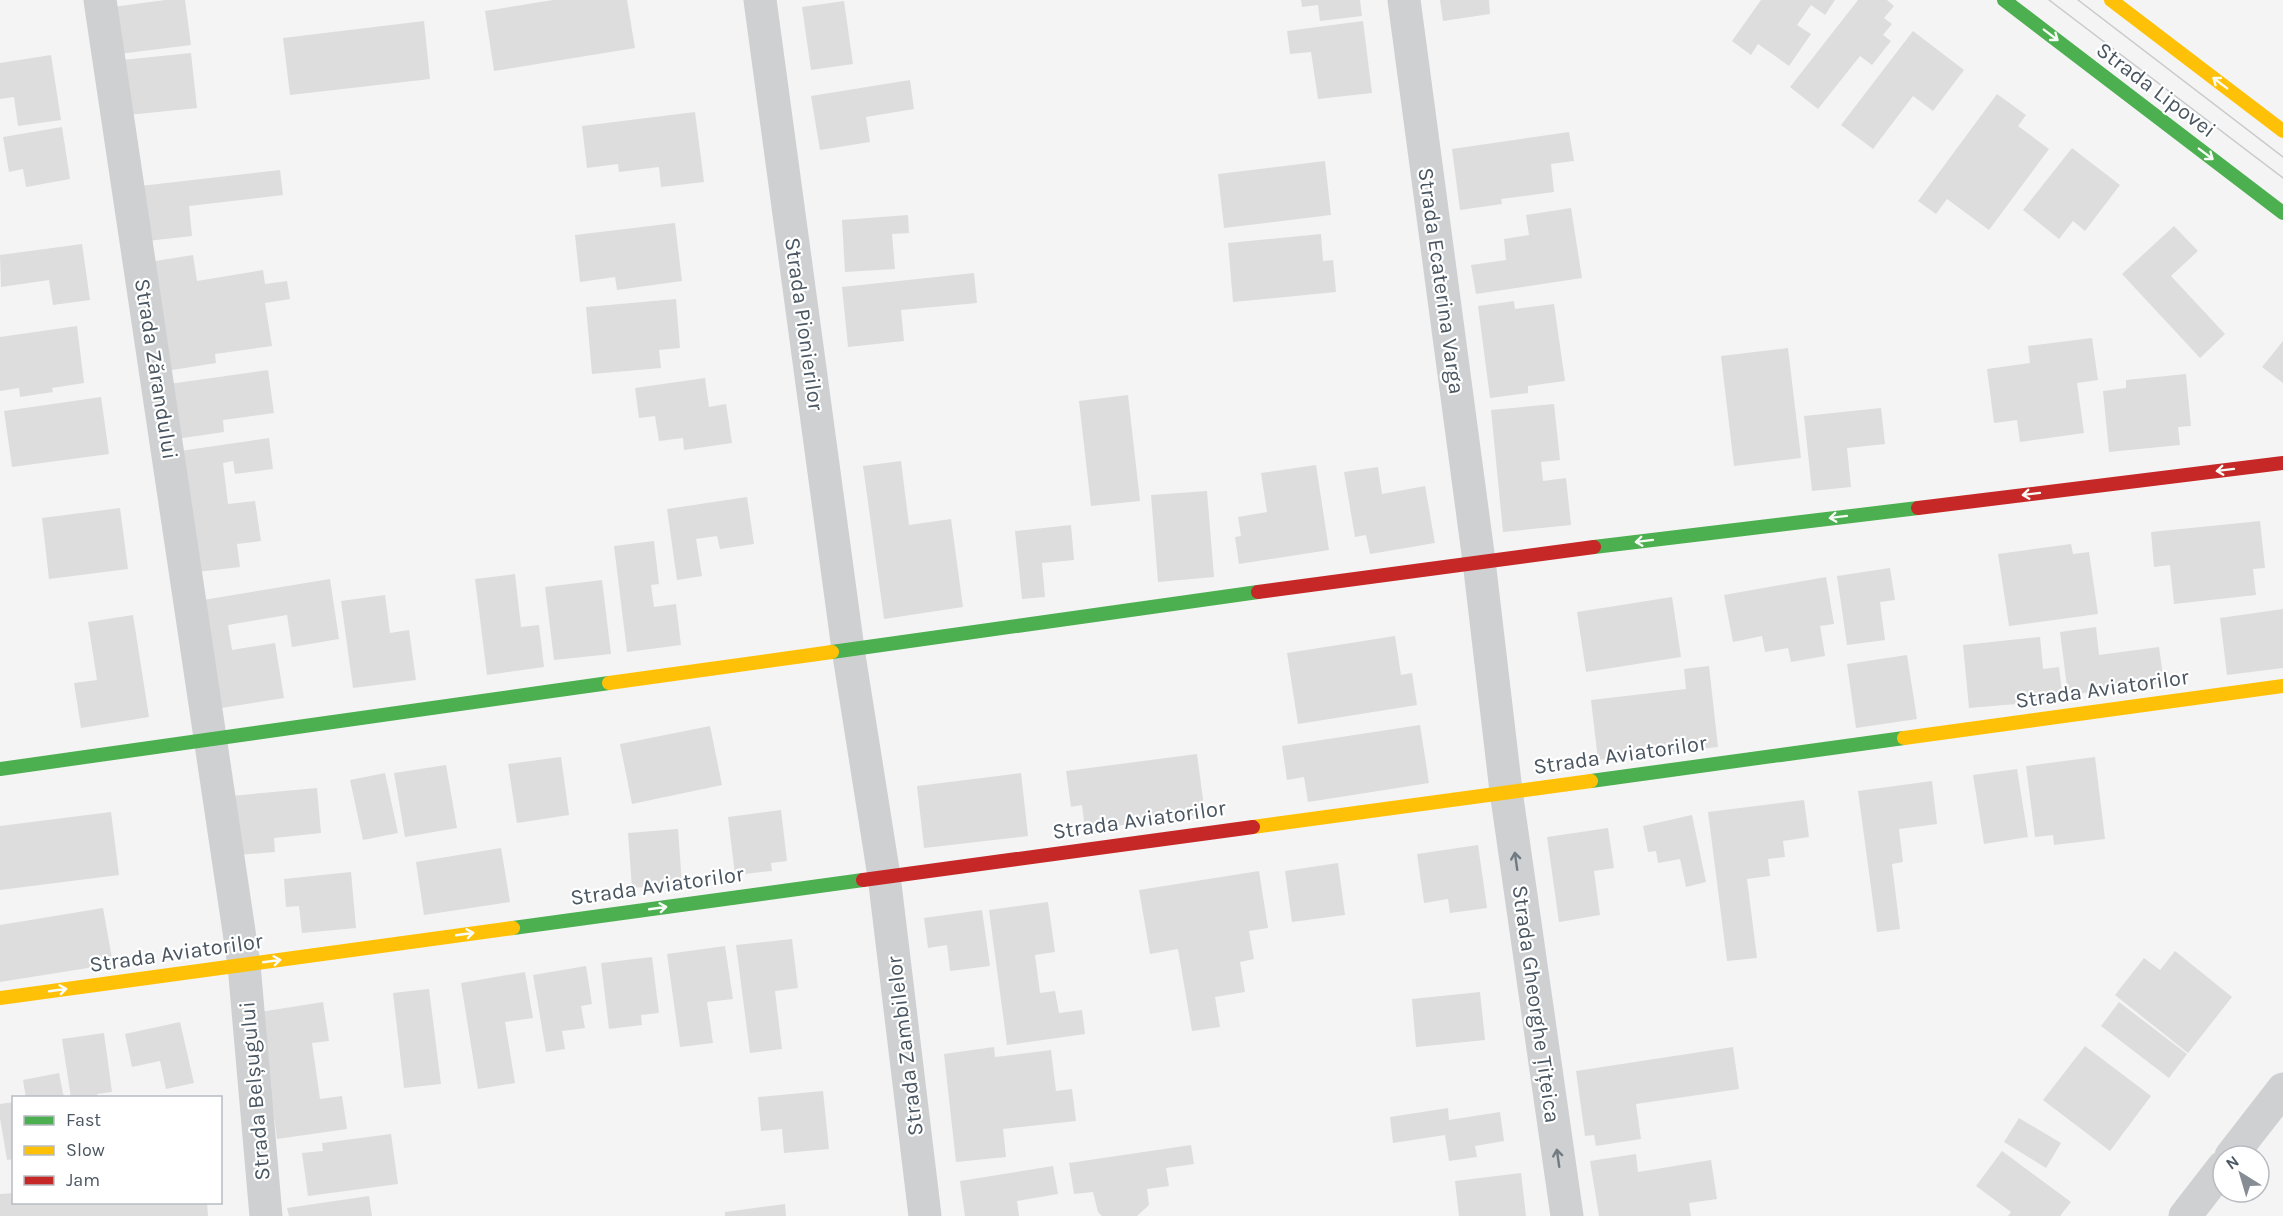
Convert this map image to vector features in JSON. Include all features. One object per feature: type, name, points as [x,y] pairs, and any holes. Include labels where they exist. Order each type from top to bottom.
[{"type":"street","name":"Strada Zărandului","points":[[100,0],[244,965]]},
{"type":"street","name":"Strada Pionierilor","points":[[760,0],[848,649],[884,876]]},
{"type":"street","name":"Strada Ecaterina Varga","points":[[1404,0],[1479,561],[1506,791]]},
{"type":"street","name":"Strada Lipovei","points":[[2004,0],[2283,213]]},
{"type":"street","name":"Strada Lipovei","points":[[2111,0],[2283,131]]},
{"type":"street","points":[[0,769],[1479,561],[2283,463]]},
{"type":"street","name":"Strada Aviatorilor","points":[[0,998],[2283,686]]},
{"type":"street","name":"Strada Gheorghe Țițeica","points":[[1506,791],[1567,1216]]},
{"type":"street","name":"Strada Zambilelor","points":[[884,876],[925,1216]]},
{"type":"street","name":"Strada Belșugului","points":[[244,965],[266,1216]]},
{"type":"street","points":[[2240,1144],[2283,1089]]},
{"type":"street","points":[[2185,1216],[2211,1182]]},
{"type":"building","points":[[165,0],[185,0],[191,45],[119,54],[113,7]]},
{"type":"building","points":[[553,0],[627,0],[635,48],[494,71],[485,11]]},
{"type":"building","points":[[1301,0],[1360,0],[1362,16],[1320,21],[1318,5],[1302,7]]},
{"type":"building","points":[[1440,0],[1489,0],[1490,14],[1443,21]]},
{"type":"building","points":[[1761,0],[1835,0],[1825,15],[1811,5],[1797,25],[1811,34],[1789,66],[1758,44],[1751,55],[1732,41]]},
{"type":"building","points":[[1858,0],[1887,0],[1894,6],[1884,18],[1892,24],[1883,35],[1891,41],[1872,65],[1860,56],[1818,109],[1790,87]]},
{"type":"building","points":[[844,1],[853,64],[811,70],[802,7]]},
{"type":"building","points":[[424,21],[430,79],[290,95],[283,38]]},
{"type":"building","points":[[1363,21],[1372,93],[1318,99],[1311,52],[1290,54],[1287,31]]},
{"type":"building","points":[[1913,31],[1964,70],[1933,111],[1913,96],[1873,149],[1841,125]]},
{"type":"building","points":[[191,53],[197,108],[128,115],[122,60]]},
{"type":"building","points":[[51,55],[61,120],[18,126],[14,97],[0,99],[0,63]]},
{"type":"building","points":[[910,80],[914,109],[866,117],[870,142],[820,150],[811,96]]},
{"type":"building","points":[[1997,94],[2026,115],[2018,126],[2049,149],[1989,230],[1947,199],[1936,214],[1918,201]]},
{"type":"building","points":[[695,112],[704,182],[661,187],[659,167],[619,172],[618,164],[587,168],[582,126]]},
{"type":"building","points":[[62,127],[70,179],[26,187],[23,169],[9,172],[3,137]]},
{"type":"building","points":[[1569,132],[1574,161],[1551,164],[1554,192],[1501,199],[1502,204],[1460,210],[1452,149]]},
{"type":"building","points":[[2072,148],[2120,185],[2085,231],[2073,221],[2059,239],[2023,210]]},
{"type":"building","points":[[1325,161],[1331,215],[1224,228],[1218,174]]},
{"type":"building","points":[[280,170],[283,195],[189,206],[192,236],[147,241],[140,186]]},
{"type":"building","points":[[1571,208],[1582,278],[1476,294],[1471,265],[1506,260],[1504,239],[1529,235],[1526,215]]},
{"type":"building","points":[[908,215],[909,233],[892,234],[895,269],[845,272],[842,220]]},
{"type":"building","points":[[675,223],[682,281],[617,290],[615,277],[580,282],[575,235]]},
{"type":"building","points":[[2174,226],[2198,251],[2171,276],[2225,334],[2200,358],[2122,274]]},
{"type":"building","points":[[1321,234],[1323,261],[1333,260],[1336,292],[1233,302],[1228,243]]},
{"type":"building","points":[[82,244],[90,300],[53,305],[49,280],[1,287],[0,255]]},
{"type":"building","points":[[193,255],[197,281],[263,270],[265,284],[287,281],[290,299],[265,303],[272,346],[215,354],[216,363],[166,371],[149,262]]},
{"type":"building","points":[[974,273],[977,303],[901,310],[904,341],[848,347],[842,287]]},
{"type":"building","points":[[676,299],[680,348],[659,350],[661,368],[592,374],[586,307]]},
{"type":"building","points":[[1514,301],[1515,309],[1554,304],[1565,381],[1528,386],[1528,393],[1490,398],[1478,306]]},
{"type":"building","points":[[77,326],[84,383],[52,388],[53,392],[20,397],[19,388],[0,391],[0,337]]},
{"type":"building","points":[[2092,338],[2098,380],[2077,383],[2084,433],[2020,442],[2017,420],[1994,423],[1987,369],[2030,363],[2028,346]]},
{"type":"building","points":[[2283,341],[2283,383],[2262,367]]},
{"type":"building","points":[[1788,348],[1801,458],[1734,466],[1721,356]]},
{"type":"building","points":[[268,370],[274,413],[223,420],[224,432],[176,439],[169,384]]},
{"type":"building","points":[[2186,374],[2191,426],[2178,427],[2180,445],[2109,452],[2103,391],[2126,388],[2126,380]]},
{"type":"building","points":[[705,378],[709,407],[726,404],[732,443],[684,450],[683,438],[659,441],[655,416],[639,418],[635,388]]},
{"type":"building","points":[[1128,395],[1140,501],[1091,506],[1079,401]]},
{"type":"building","points":[[101,397],[109,454],[12,467],[4,411]]},
{"type":"building","points":[[1554,404],[1560,460],[1541,462],[1543,481],[1566,478],[1571,525],[1503,532],[1491,410]]},
{"type":"building","points":[[1881,408],[1885,444],[1847,448],[1851,487],[1812,491],[1804,416]]},
{"type":"building","points":[[269,438],[273,469],[235,474],[233,461],[223,463],[228,504],[255,501],[261,541],[237,544],[240,567],[197,572],[180,451]]},
{"type":"building","points":[[901,461],[909,525],[951,519],[963,607],[884,619],[863,466]]},
{"type":"building","points":[[1316,465],[1329,550],[1239,564],[1235,537],[1241,536],[1238,517],[1267,512],[1261,473]]},
{"type":"building","points":[[1378,467],[1382,494],[1425,486],[1435,543],[1370,554],[1366,535],[1355,537],[1344,472]]},
{"type":"building","points":[[1207,491],[1214,577],[1158,582],[1151,495]]},
{"type":"building","points":[[747,497],[754,544],[720,549],[717,536],[696,539],[702,576],[677,580],[667,509]]},
{"type":"building","points":[[120,508],[128,569],[49,579],[42,518]]},
{"type":"building","points":[[2260,521],[2265,568],[2253,569],[2256,595],[2174,604],[2170,565],[2154,567],[2151,532]]},
{"type":"building","points":[[1071,525],[1074,560],[1042,563],[1045,597],[1022,599],[1015,531]]},
{"type":"building","points":[[654,541],[659,584],[651,585],[654,607],[676,604],[681,645],[627,652],[614,546]]},
{"type":"building","points":[[2071,544],[2073,554],[2089,552],[2098,614],[2009,626],[1998,554]]},
{"type":"building","points":[[1890,568],[1895,600],[1880,602],[1885,640],[1847,645],[1837,576]]},
{"type":"building","points":[[515,574],[521,627],[539,625],[544,667],[487,675],[475,579]]},
{"type":"building","points":[[1826,577],[1834,624],[1820,626],[1825,656],[1791,662],[1788,648],[1765,652],[1762,636],[1733,642],[1724,595]]},
{"type":"building","points":[[330,579],[339,639],[292,647],[287,615],[228,625],[232,650],[275,643],[284,698],[215,709],[197,601]]},
{"type":"building","points":[[602,580],[611,654],[554,660],[545,587]]},
{"type":"building","points":[[385,595],[390,633],[409,630],[416,680],[353,688],[341,601]]},
{"type":"building","points":[[1672,597],[1681,657],[1586,672],[1577,612]]},
{"type":"building","points":[[2283,609],[2283,668],[2227,675],[2220,618]]},
{"type":"building","points":[[133,615],[149,717],[81,728],[74,683],[97,680],[88,622]]},
{"type":"building","points":[[2096,627],[2099,655],[2159,647],[2164,683],[2068,695],[2060,632]]},
{"type":"building","points":[[1395,636],[1401,675],[1412,673],[1417,705],[1298,724],[1287,653]]},
{"type":"building","points":[[2040,637],[2043,669],[2059,667],[2063,700],[1969,708],[1963,645]]},
{"type":"building","points":[[1907,655],[1917,719],[1856,728],[1847,664]]},
{"type":"building","points":[[1709,666],[1718,747],[1598,760],[1591,700],[1686,689],[1684,669]]},
{"type":"building","points":[[1420,725],[1429,783],[1308,802],[1304,777],[1287,780],[1282,746]]},
{"type":"building","points":[[710,726],[722,785],[632,804],[620,744]]},
{"type":"building","points":[[1197,754],[1205,814],[1085,830],[1082,805],[1071,807],[1066,771]]},
{"type":"building","points":[[561,757],[569,815],[517,823],[508,764]]},
{"type":"building","points":[[2095,757],[2105,839],[2054,845],[2053,835],[2035,837],[2026,766]]},
{"type":"building","points":[[446,765],[457,828],[405,837],[394,773]]},
{"type":"building","points":[[2017,769],[2028,837],[1984,844],[1973,775]]},
{"type":"building","points":[[385,773],[398,833],[363,840],[350,780]]},
{"type":"building","points":[[1021,773],[1028,836],[924,848],[917,786]]},
{"type":"building","points":[[1932,781],[1937,824],[1899,829],[1903,862],[1892,864],[1900,929],[1877,932],[1858,791]]},
{"type":"building","points":[[317,788],[321,833],[274,838],[275,852],[237,855],[231,796]]},
{"type":"building","points":[[1804,800],[1809,837],[1783,841],[1785,857],[1768,859],[1770,876],[1747,879],[1757,958],[1727,961],[1708,812]]},
{"type":"building","points":[[781,810],[787,861],[771,863],[772,871],[735,875],[728,817]]},
{"type":"building","points":[[111,812],[119,875],[0,890],[0,826]]},
{"type":"building","points":[[1692,815],[1706,882],[1686,887],[1680,859],[1658,863],[1656,851],[1648,852],[1643,826]]},
{"type":"building","points":[[1608,828],[1614,868],[1594,871],[1600,915],[1559,922],[1547,837]]},
{"type":"building","points":[[678,829],[682,884],[632,888],[628,833]]},
{"type":"building","points":[[1478,845],[1487,908],[1450,913],[1448,899],[1424,903],[1417,854]]},
{"type":"building","points":[[501,848],[510,902],[424,915],[416,862]]},
{"type":"building","points":[[1338,863],[1345,915],[1292,922],[1285,871]]},
{"type":"building","points":[[1259,871],[1268,928],[1249,931],[1254,959],[1240,962],[1245,992],[1215,997],[1220,1027],[1192,1031],[1178,949],[1150,954],[1139,890]]},
{"type":"building","points":[[351,872],[356,928],[302,933],[299,906],[286,907],[284,879]]},
{"type":"building","points":[[1048,902],[1055,952],[1035,955],[1040,993],[1055,991],[1059,1013],[1082,1010],[1085,1034],[1007,1045],[989,910]]},
{"type":"building","points":[[103,908],[113,964],[0,982],[0,925]]},
{"type":"building","points":[[982,910],[990,966],[950,971],[947,945],[928,948],[924,918]]},
{"type":"building","points":[[792,939],[798,988],[775,991],[782,1049],[750,1053],[736,945]]},
{"type":"building","points":[[725,946],[733,999],[707,1002],[713,1043],[680,1047],[667,954]]},
{"type":"building","points":[[2175,951],[2232,997],[2188,1053],[2115,995],[2144,958],[2160,970]]},
{"type":"building","points":[[652,957],[659,1013],[641,1015],[642,1025],[609,1029],[601,963]]},
{"type":"building","points":[[586,966],[592,1004],[581,1006],[585,1028],[562,1031],[565,1049],[546,1052],[533,975]]},
{"type":"building","points":[[525,972],[533,1018],[505,1022],[515,1083],[478,1089],[461,983]]},
{"type":"building","points":[[429,989],[441,1084],[404,1088],[393,993]]},
{"type":"building","points":[[1480,992],[1485,1040],[1416,1047],[1412,999]]},
{"type":"building","points":[[323,1002],[329,1041],[312,1043],[320,1099],[342,1096],[347,1129],[277,1139],[260,1012]]},
{"type":"building","points":[[2119,1002],[2187,1054],[2169,1078],[2101,1026]]},
{"type":"building","points":[[180,1022],[194,1083],[166,1089],[160,1061],[132,1067],[125,1034]]},
{"type":"building","points":[[104,1033],[112,1092],[97,1094],[98,1096],[71,1096],[62,1039]]},
{"type":"building","points":[[2085,1046],[2151,1096],[2110,1151],[2043,1100]]},
{"type":"building","points":[[994,1047],[995,1057],[1051,1050],[1056,1091],[1072,1089],[1076,1121],[1003,1129],[1006,1157],[956,1162],[944,1054]]},
{"type":"building","points":[[1733,1047],[1739,1089],[1636,1104],[1641,1139],[1596,1146],[1594,1135],[1585,1136],[1576,1071]]},
{"type":"building","points":[[59,1073],[64,1096],[26,1096],[23,1080]]},
{"type":"building","points":[[823,1091],[829,1149],[784,1153],[782,1129],[761,1131],[758,1097]]},
{"type":"building","points":[[12,1102],[12,1159],[7,1160],[0,1104]]},
{"type":"building","points":[[1448,1108],[1449,1120],[1500,1112],[1504,1141],[1475,1146],[1477,1157],[1449,1161],[1445,1135],[1393,1143],[1390,1117]]},
{"type":"building","points":[[2019,1118],[2061,1143],[2046,1168],[2004,1142]]},
{"type":"building","points":[[391,1134],[398,1184],[308,1196],[302,1153],[323,1151],[322,1143]]},
{"type":"building","points":[[1191,1145],[1194,1164],[1166,1168],[1169,1186],[1147,1189],[1149,1205],[1137,1216],[1102,1216],[1098,1212],[1093,1192],[1074,1194],[1069,1163]]},
{"type":"building","points":[[2002,1151],[2071,1202],[2060,1216],[2008,1216],[2011,1212],[1976,1186]]},
{"type":"building","points":[[1636,1154],[1638,1172],[1711,1160],[1717,1199],[1689,1203],[1691,1216],[1599,1216],[1590,1161]]},
{"type":"building","points":[[1053,1166],[1058,1194],[1017,1201],[1019,1216],[965,1216],[960,1181]]},
{"type":"building","points":[[1521,1173],[1526,1216],[1459,1216],[1455,1181]]},
{"type":"building","points":[[12,1193],[12,1204],[207,1204],[208,1216],[0,1216],[0,1194]]},
{"type":"building","points":[[369,1196],[372,1216],[289,1216],[287,1208]]},
{"type":"building","points":[[785,1204],[786,1216],[725,1216],[725,1212]]},
{"type":"tram line","points":[[2049,0],[2283,178]]},
{"type":"tram line","points":[[2078,0],[2283,157]]},
{"type":"traffic: fast","points":[[2004,0],[2283,213]]},
{"type":"traffic: fast","points":[[1594,547],[1918,508]]},
{"type":"traffic: fast","points":[[832,652],[1258,592]]},
{"type":"traffic: fast","points":[[0,769],[609,683]]},
{"type":"traffic: fast","points":[[1591,781],[1904,738]]},
{"type":"traffic: fast","points":[[513,928],[863,880]]},
{"type":"traffic: slow","points":[[2111,0],[2283,131]]},
{"type":"traffic: slow","points":[[609,683],[832,652]]},
{"type":"traffic: slow","points":[[1904,738],[2283,686]]},
{"type":"traffic: slow","points":[[1253,827],[1591,781]]},
{"type":"traffic: slow","points":[[0,998],[513,928]]},
{"type":"traffic: jam","points":[[1918,508],[2283,463]]},
{"type":"traffic: jam","points":[[1258,592],[1594,547]]},
{"type":"traffic: jam","points":[[863,880],[1253,827]]}]
